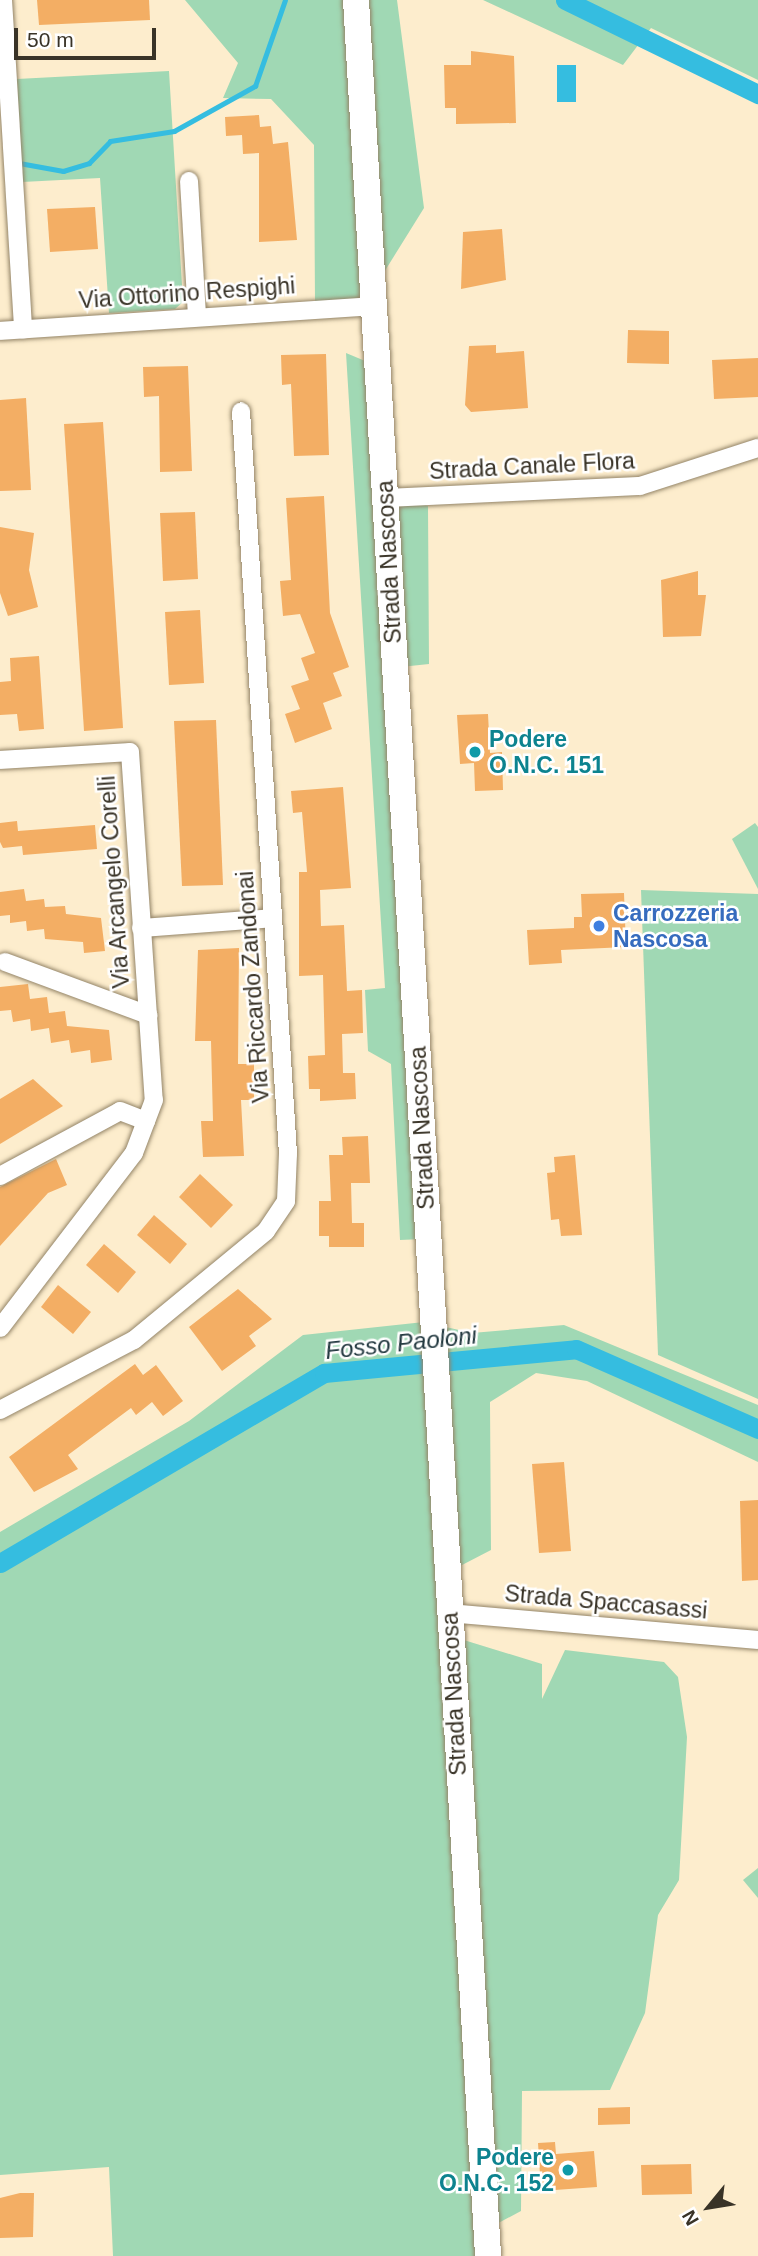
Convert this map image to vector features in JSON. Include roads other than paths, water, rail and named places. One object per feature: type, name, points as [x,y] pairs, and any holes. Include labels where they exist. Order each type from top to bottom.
[{"type":"street","points":[[3,0],[23,329]]},
{"type":"street","name":"Strada Nascosa","points":[[356,0],[377,306],[385,498],[488,2256]]},
{"type":"street","points":[[189,181],[197,317]]},
{"type":"street","name":"Via Ottorino Respighi","points":[[0,331],[377,306]]},
{"type":"street","name":"Via Riccardo Zandonai","points":[[0,1410],[134,1340],[266,1231],[286,1201],[273,918],[241,411]]},
{"type":"street","name":"Strada Canale Flora","points":[[385,498],[640,486],[758,448]]},
{"type":"street","name":"Via Arcangelo Corelli","points":[[0,760],[131,752],[141,928],[155,1100],[134,1153],[0,1328]]},
{"type":"street","points":[[141,928],[273,918]]},
{"type":"street","name":"Via Arcangelo Corelli","points":[[5,962],[148,1015]]},
{"type":"street","points":[[0,1176],[120,1111],[146,1121]]},
{"type":"street","name":"Strada Spaccasassi","points":[[449,1613],[758,1640]]},
{"type":"water","points":[[557,65],[576,65],[576,102],[557,102]]},
{"type":"waterway","points":[[19,163],[63,171],[89,163],[110,141],[174,131],[255,86],[285,0]]},
{"type":"waterway","points":[[565,0],[758,94]]},
{"type":"waterway","name":"Fosso Paoloni","points":[[0,1563],[324,1373],[576,1349],[758,1429]]},
{"type":"place","name":"Podere O.N.C. 151","points":[[475,752]]},
{"type":"place","name":"Carrozzeria Nascosa","points":[[599,926]]},
{"type":"place","name":"Podere O.N.C. 152","points":[[568,2170]]}]
